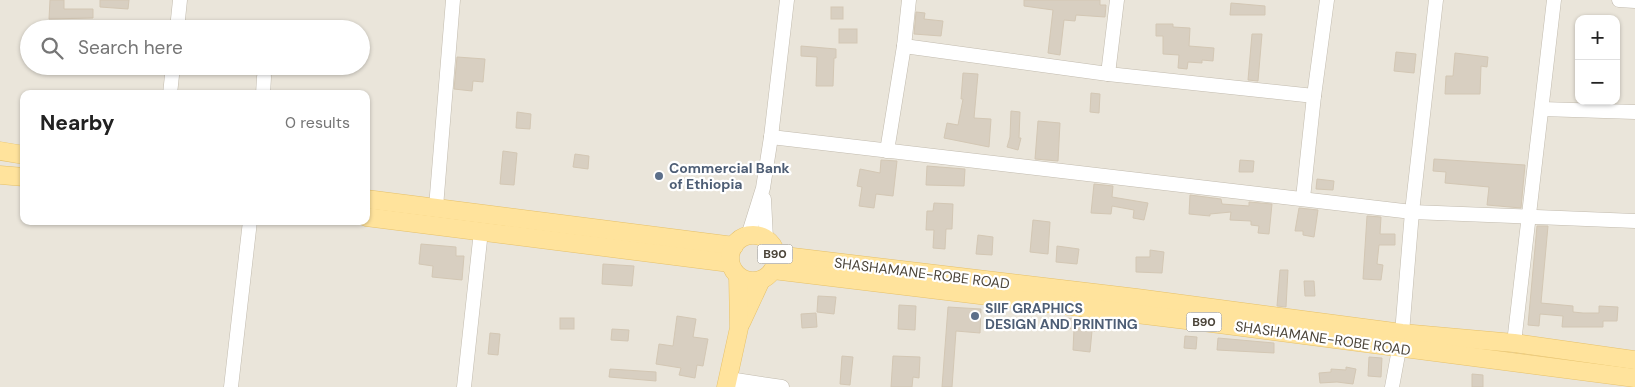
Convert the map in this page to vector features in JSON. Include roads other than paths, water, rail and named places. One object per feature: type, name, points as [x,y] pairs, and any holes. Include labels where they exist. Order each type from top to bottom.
[{"type":"main road","points":[[0,151],[20,154]]},
{"type":"main road","points":[[0,175],[20,178]]},
{"type":"main road","points":[[370,199],[436,207],[737,255]]},
{"type":"main road","points":[[370,217],[481,231],[737,255]]},
{"type":"main road","name":"B90","points":[[737,255],[760,236],[770,244],[770,268]]},
{"type":"main road","points":[[728,383],[739,328],[737,255]]},
{"type":"main road","name":"SHASHAMANE-ROBE ROAD","points":[[737,255],[746,280],[770,268],[1209,323],[1400,340],[1514,343],[1635,360]]},
{"type":"main road","points":[[739,328],[770,268]]},
{"type":"main road","name":"SHASHAMANE-ROBE ROAD","points":[[1400,340],[1513,361],[1635,378]]},
{"type":"street","points":[[178,20],[180,0]]},
{"type":"street","points":[[436,207],[453,0]]},
{"type":"street","points":[[737,255],[763,188],[771,138],[787,0]]},
{"type":"street","points":[[887,151],[904,46],[909,0]]},
{"type":"street","points":[[1108,74],[1117,0]]},
{"type":"street","points":[[1304,198],[1314,96],[1327,0]]},
{"type":"street","points":[[1392,387],[1400,340],[1412,212],[1436,0]]},
{"type":"street","points":[[1514,343],[1554,0]]},
{"type":"street","points":[[1619,0],[1635,0]]},
{"type":"street","points":[[904,46],[1108,74],[1314,96]]},
{"type":"street","points":[[170,90],[172,75]]},
{"type":"street","points":[[263,90],[264,77]]},
{"type":"street","points":[[1542,109],[1635,112]]},
{"type":"street","points":[[771,138],[1304,198],[1412,212],[1635,221]]},
{"type":"street","points":[[763,188],[766,239]]},
{"type":"street","points":[[231,387],[250,225]]},
{"type":"street","points":[[464,387],[481,231]]},
{"type":"street","points":[[728,383],[782,387]]},
{"type":"place","name":"Commercial Bank of Ethiopia","points":[[659,176]]},
{"type":"place","name":"SIIF GRAPHICS DESIGN AND PRINTING","points":[[975,316]]}]
